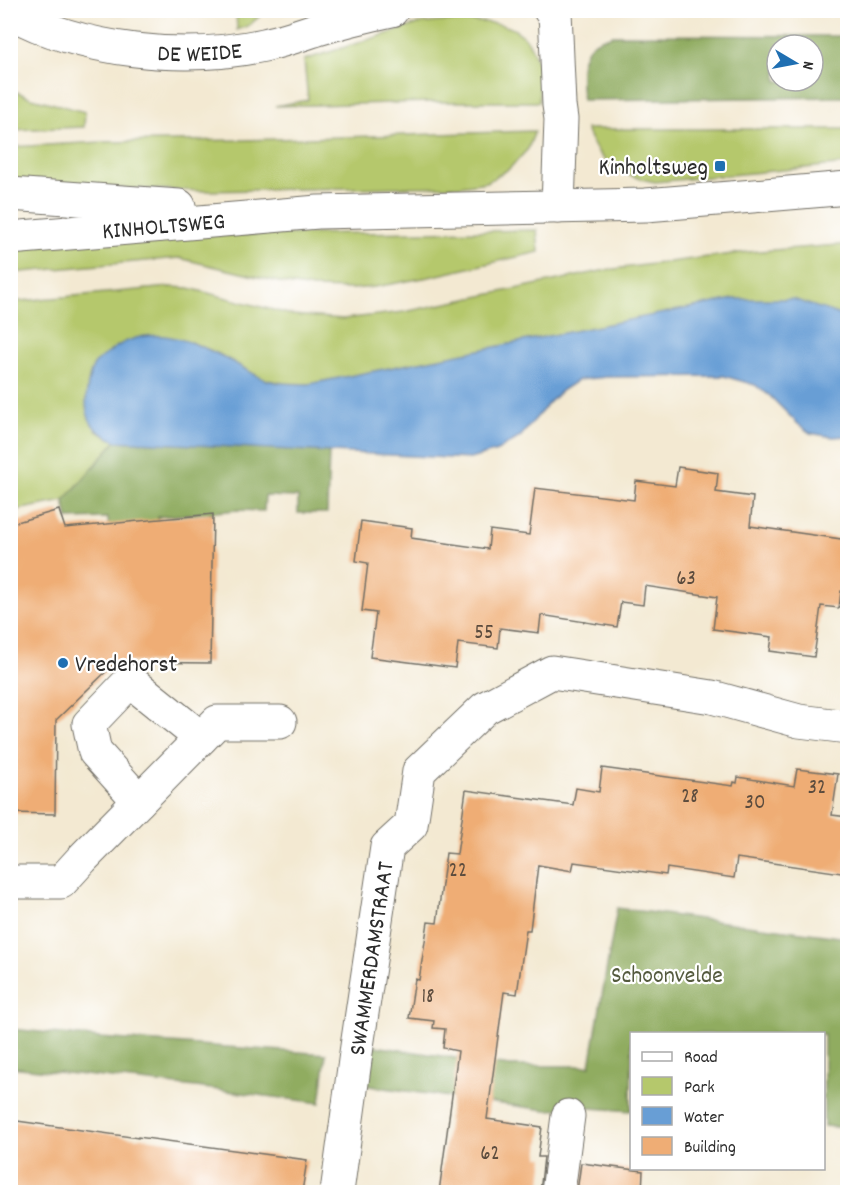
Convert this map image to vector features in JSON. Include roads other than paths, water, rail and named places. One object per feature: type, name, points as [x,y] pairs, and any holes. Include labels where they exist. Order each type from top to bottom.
[{"type":"street","name":"DE WEIDE","points":[[10,12],[50,30],[86,41],[123,49],[180,52],[230,51],[266,45],[326,26],[392,10]]},
{"type":"street","points":[[550,10],[555,11],[561,119],[558,207]]},
{"type":"street","name":"KINHOLTSWEG","points":[[10,238],[318,212],[645,205],[848,188]]},
{"type":"street","name":"KINHOLTSWEG","points":[[10,194],[156,205],[318,212]]},
{"type":"street","name":"SWAMMERDAMSTRAAT","points":[[337,1192],[357,1041],[387,847],[411,825],[419,771],[485,708],[552,672],[712,697],[799,721],[848,727]]},
{"type":"street","points":[[139,801],[95,752],[89,724],[130,681],[201,738]]},
{"type":"street","points":[[10,882],[61,882],[81,859],[218,722],[280,722]]},
{"type":"street","points":[[558,1192],[568,1116]]},
{"type":"water","points":[[734,299],[793,299],[847,317],[847,436],[833,437],[810,433],[755,385],[724,376],[607,377],[578,380],[561,391],[520,437],[497,451],[470,459],[116,441],[95,428],[87,412],[87,390],[94,365],[123,343],[138,337],[154,335],[185,341],[216,353],[264,379],[280,383],[309,384]]},
{"type":"place","name":"Kinholtsweg","points":[[720,166]]},
{"type":"place","name":"Vredehorst","points":[[63,663]]},
{"type":"park label","name":"Schoonvelde","points":[[667,974]]}]
